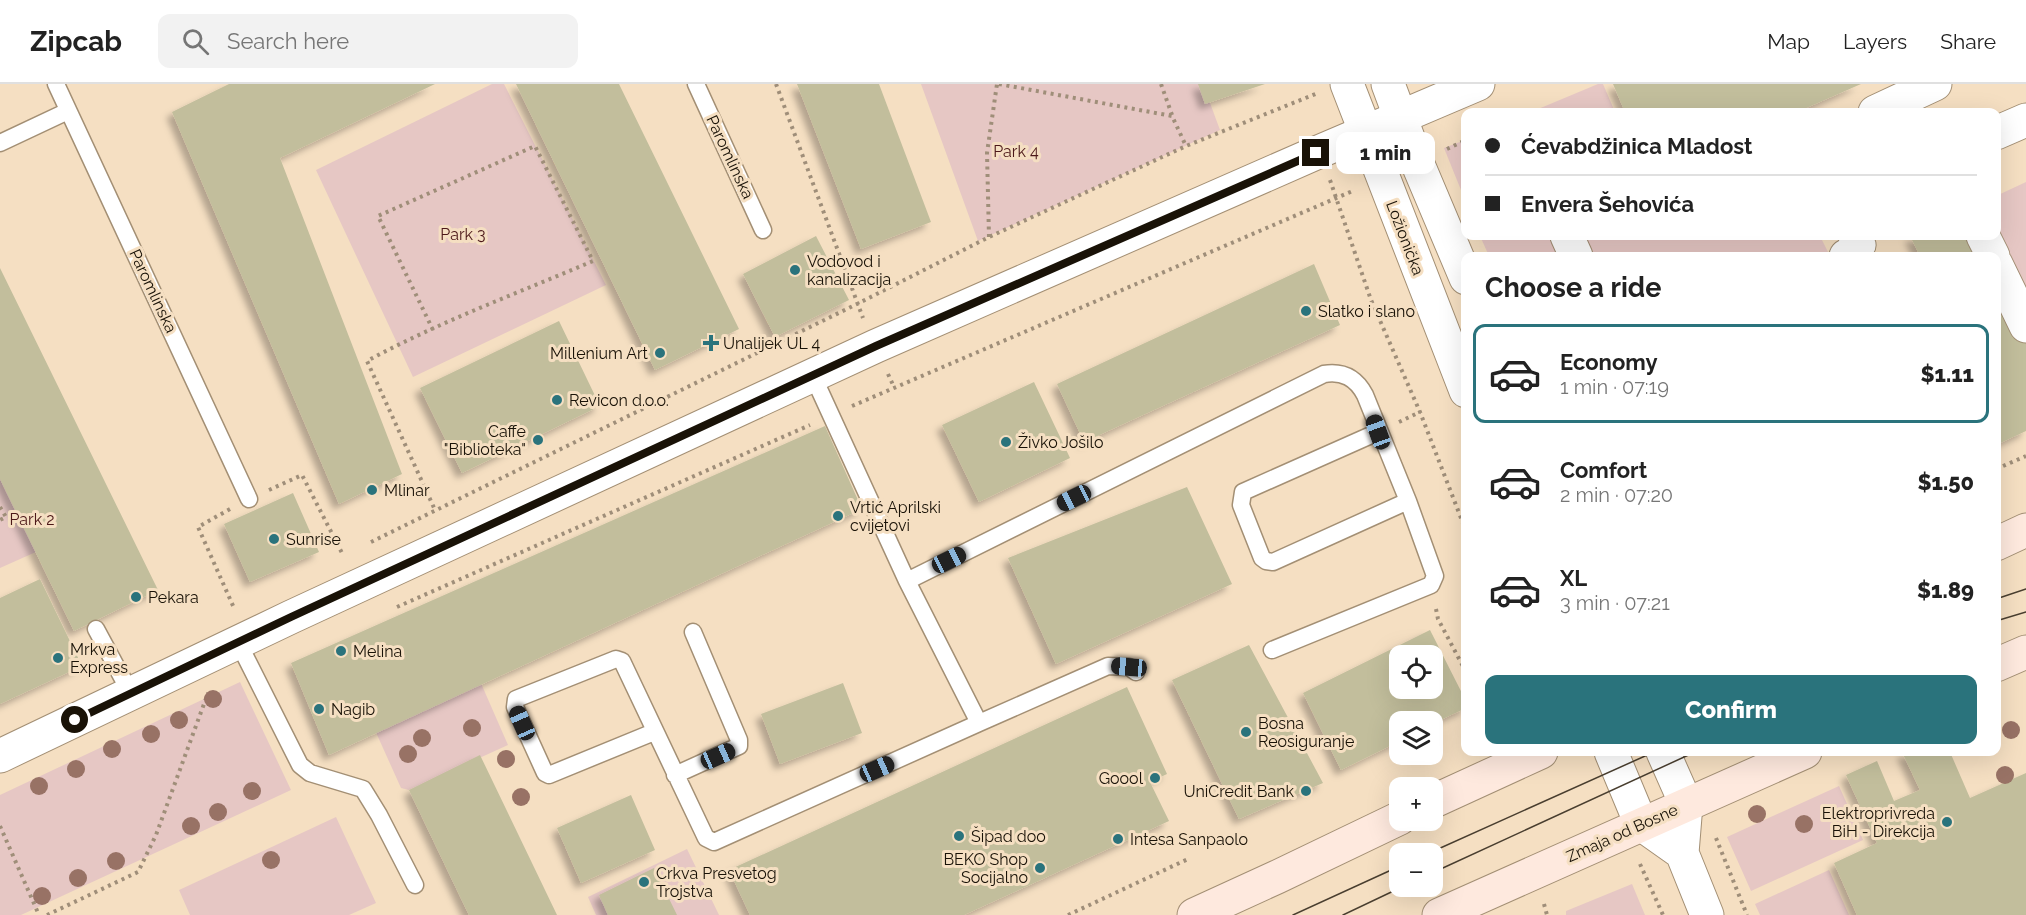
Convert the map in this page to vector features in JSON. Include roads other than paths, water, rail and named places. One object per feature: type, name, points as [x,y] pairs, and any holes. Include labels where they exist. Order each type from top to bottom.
[{"type":"main road","points":[[2001,542],[2026,530]]},
{"type":"main road","points":[[2001,663],[2026,652]]},
{"type":"main road","points":[[1443,797],[1532,756]]},
{"type":"main road","name":"Zmaja od Bosne","points":[[1439,915],[1796,756]]},
{"type":"main road","points":[[1194,915],[1277,878],[1389,823]]},
{"type":"street","points":[[1388,84],[1461,266]]},
{"type":"street","points":[[0,756],[238,642],[876,346],[1478,84]]},
{"type":"street","name":"Ložionička","points":[[1336,87],[1365,132],[1461,378]]},
{"type":"street","points":[[1888,108],[1926,96]]},
{"type":"street","points":[[2001,131],[2026,120]]},
{"type":"street","points":[[2001,274],[2026,326]]},
{"type":"street","points":[[1613,756],[1641,824],[1682,853]]},
{"type":"street","points":[[1666,756],[1686,804],[1682,853],[1707,915]]},
{"type":"lane","name":"Paromlinska","points":[[56,84],[249,499]]},
{"type":"lane","name":"Paromlinska","points":[[696,84],[763,230]]},
{"type":"lane","points":[[0,143],[68,111]]},
{"type":"lane","points":[[907,581],[1324,374],[1335,372],[1348,376],[1359,384],[1408,501],[1435,576],[1431,585],[1272,650]]},
{"type":"lane","points":[[813,376],[907,581],[979,723]]},
{"type":"lane","points":[[1378,432],[1243,492],[1241,505],[1262,558],[1274,562],[1408,501]]},
{"type":"lane","points":[[96,629],[131,694]]},
{"type":"lane","points":[[675,775],[739,746],[739,740],[693,632]]},
{"type":"lane","points":[[238,642],[300,765],[310,773],[363,789],[415,885]]},
{"type":"lane","points":[[654,732],[549,775],[545,773],[515,707],[516,699],[616,659],[622,661],[706,838],[714,842],[1108,666],[1129,667],[1136,672]]},
{"type":"tram line","points":[[2001,597],[2026,589]]},
{"type":"tram line","points":[[2001,620],[2026,612]]},
{"type":"tram line","points":[[1443,847],[1645,756]]},
{"type":"tram line","points":[[1443,868],[1686,756]]},
{"type":"tram line","points":[[1293,915],[1389,871]]},
{"type":"tram line","points":[[1343,915],[1389,893]]},
{"type":"place","name":"Vodovod i kanalizacija","points":[[795,270]]},
{"type":"place","name":"Slatko i slano","points":[[1306,311]]},
{"type":"place","name":"Unalijek UL 4","points":[[711,343]]},
{"type":"place","name":"Millenium Art","points":[[660,353]]},
{"type":"place","name":"Revicon d.o.o.","points":[[557,400]]},
{"type":"place","name":"Caffe \"Biblioteka\"","points":[[538,440]]},
{"type":"place","name":"Živko Jošilo","points":[[1006,442]]},
{"type":"place","name":"Mlinar","points":[[372,490]]},
{"type":"place","name":"Vrtić Aprilski cvijetovi","points":[[838,516]]},
{"type":"place","name":"Sunrise","points":[[274,539]]},
{"type":"place","name":"Pekara","points":[[136,597]]},
{"type":"place","name":"Melina","points":[[341,651]]},
{"type":"place","name":"Mrkva Express","points":[[58,658]]},
{"type":"place","name":"Nagib","points":[[319,709]]},
{"type":"place","name":"Bosna Reosiguranje","points":[[1246,732]]},
{"type":"place","name":"Goool","points":[[1155,778]]},
{"type":"place","name":"UniCredit Bank","points":[[1306,791]]},
{"type":"place","name":"Elektroprivreda BiH - Direkcija","points":[[1947,822]]},
{"type":"place","name":"Šipad doo","points":[[959,836]]},
{"type":"place","name":"Intesa Sanpaolo","points":[[1118,839]]},
{"type":"place","name":"BEKO Shop Socijalno","points":[[1040,868]]},
{"type":"place","name":"Crkva Presvetog Trojstva","points":[[644,882]]},
{"type":"park label","name":"Park 4","points":[[1016,151]]},
{"type":"park label","name":"Park 3","points":[[463,234]]},
{"type":"park label","name":"Park 2","points":[[32,519]]}]
